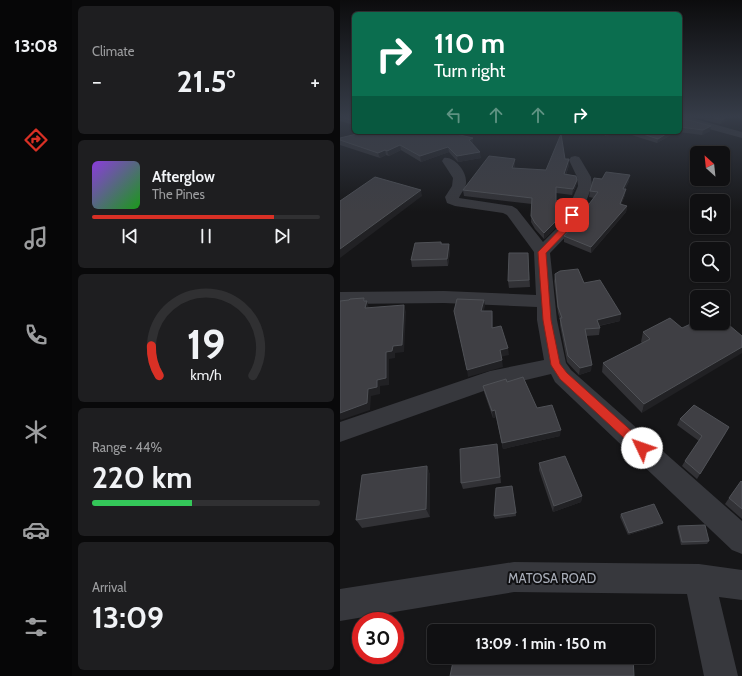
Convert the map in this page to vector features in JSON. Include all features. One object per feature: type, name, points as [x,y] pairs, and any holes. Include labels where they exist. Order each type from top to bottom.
[{"type":"street","points":[[542,252],[569,225],[586,186],[584,177],[575,160]]},
{"type":"street","points":[[448,161],[458,173],[461,180],[460,185],[452,197],[452,200],[455,202],[507,209],[512,212],[542,252],[547,320],[556,365],[563,376],[742,540]]},
{"type":"street","points":[[340,298],[444,297],[546,301]]},
{"type":"street","points":[[340,432],[490,380],[556,365]]},
{"type":"street","name":"MATOSA ROAD","points":[[340,605],[514,576],[699,579],[742,585]]},
{"type":"street","points":[[699,579],[721,676]]},
{"type":"building","points":[[365,149],[392,149],[387,151],[385,150],[378,153]]},
{"type":"building","points":[[406,149],[443,149],[420,156]]},
{"type":"building","points":[[450,149],[477,149],[480,152],[457,156]]},
{"type":"building","points":[[555,149],[563,149],[565,159],[569,159],[564,174],[576,176],[577,180],[573,189],[556,187],[556,221],[544,233],[531,216],[532,198],[463,190],[489,156],[515,159],[512,168],[546,170]]},
{"type":"building","points":[[606,172],[630,175],[623,189],[626,189],[620,204],[627,206],[591,247],[564,236],[578,220],[598,192],[590,191],[594,178],[602,179]]},
{"type":"building","points":[[375,177],[421,190],[340,249],[340,201]]},
{"type":"building","points":[[441,242],[441,244],[449,244],[447,259],[411,260],[415,243]]},
{"type":"building","points":[[509,253],[528,253],[529,280],[508,281]]},
{"type":"building","points":[[578,269],[584,283],[600,280],[621,314],[597,320],[600,328],[585,329],[592,365],[580,368],[568,356],[560,318],[562,318],[558,307],[555,274],[560,271]]},
{"type":"building","points":[[364,298],[364,301],[367,301],[365,308],[404,305],[402,345],[393,346],[392,351],[386,352],[386,378],[377,380],[377,387],[368,389],[367,403],[340,413],[340,301]]},
{"type":"building","points":[[457,299],[484,300],[481,311],[492,311],[492,328],[501,326],[508,348],[500,350],[502,360],[467,370],[454,311]]},
{"type":"building","points":[[670,318],[682,328],[690,324],[690,330],[730,330],[730,326],[742,336],[742,347],[644,404],[603,363],[650,339],[643,332]]},
{"type":"building","points":[[523,377],[537,408],[552,405],[561,430],[502,443],[495,410],[492,411],[483,386],[506,379],[507,382]]},
{"type":"building","points":[[694,405],[729,427],[700,474],[685,461],[702,436],[680,419]]},
{"type":"building","points":[[497,444],[500,477],[461,483],[460,449]]},
{"type":"building","points":[[565,456],[582,496],[554,506],[539,463]]},
{"type":"building","points":[[427,466],[426,509],[356,520],[362,475]]},
{"type":"building","points":[[741,481],[742,482],[742,509],[729,498]]},
{"type":"building","points":[[512,486],[516,513],[494,516],[496,488]]},
{"type":"building","points":[[654,504],[663,523],[629,533],[621,514]]},
{"type":"building","points":[[705,525],[709,541],[682,542],[678,526]]},
{"type":"building","points":[[453,664],[633,664],[634,676],[450,676]]},
{"type":"route","points":[[572,215],[569,225],[542,252],[547,320],[556,365],[563,376],[642,448]]}]
